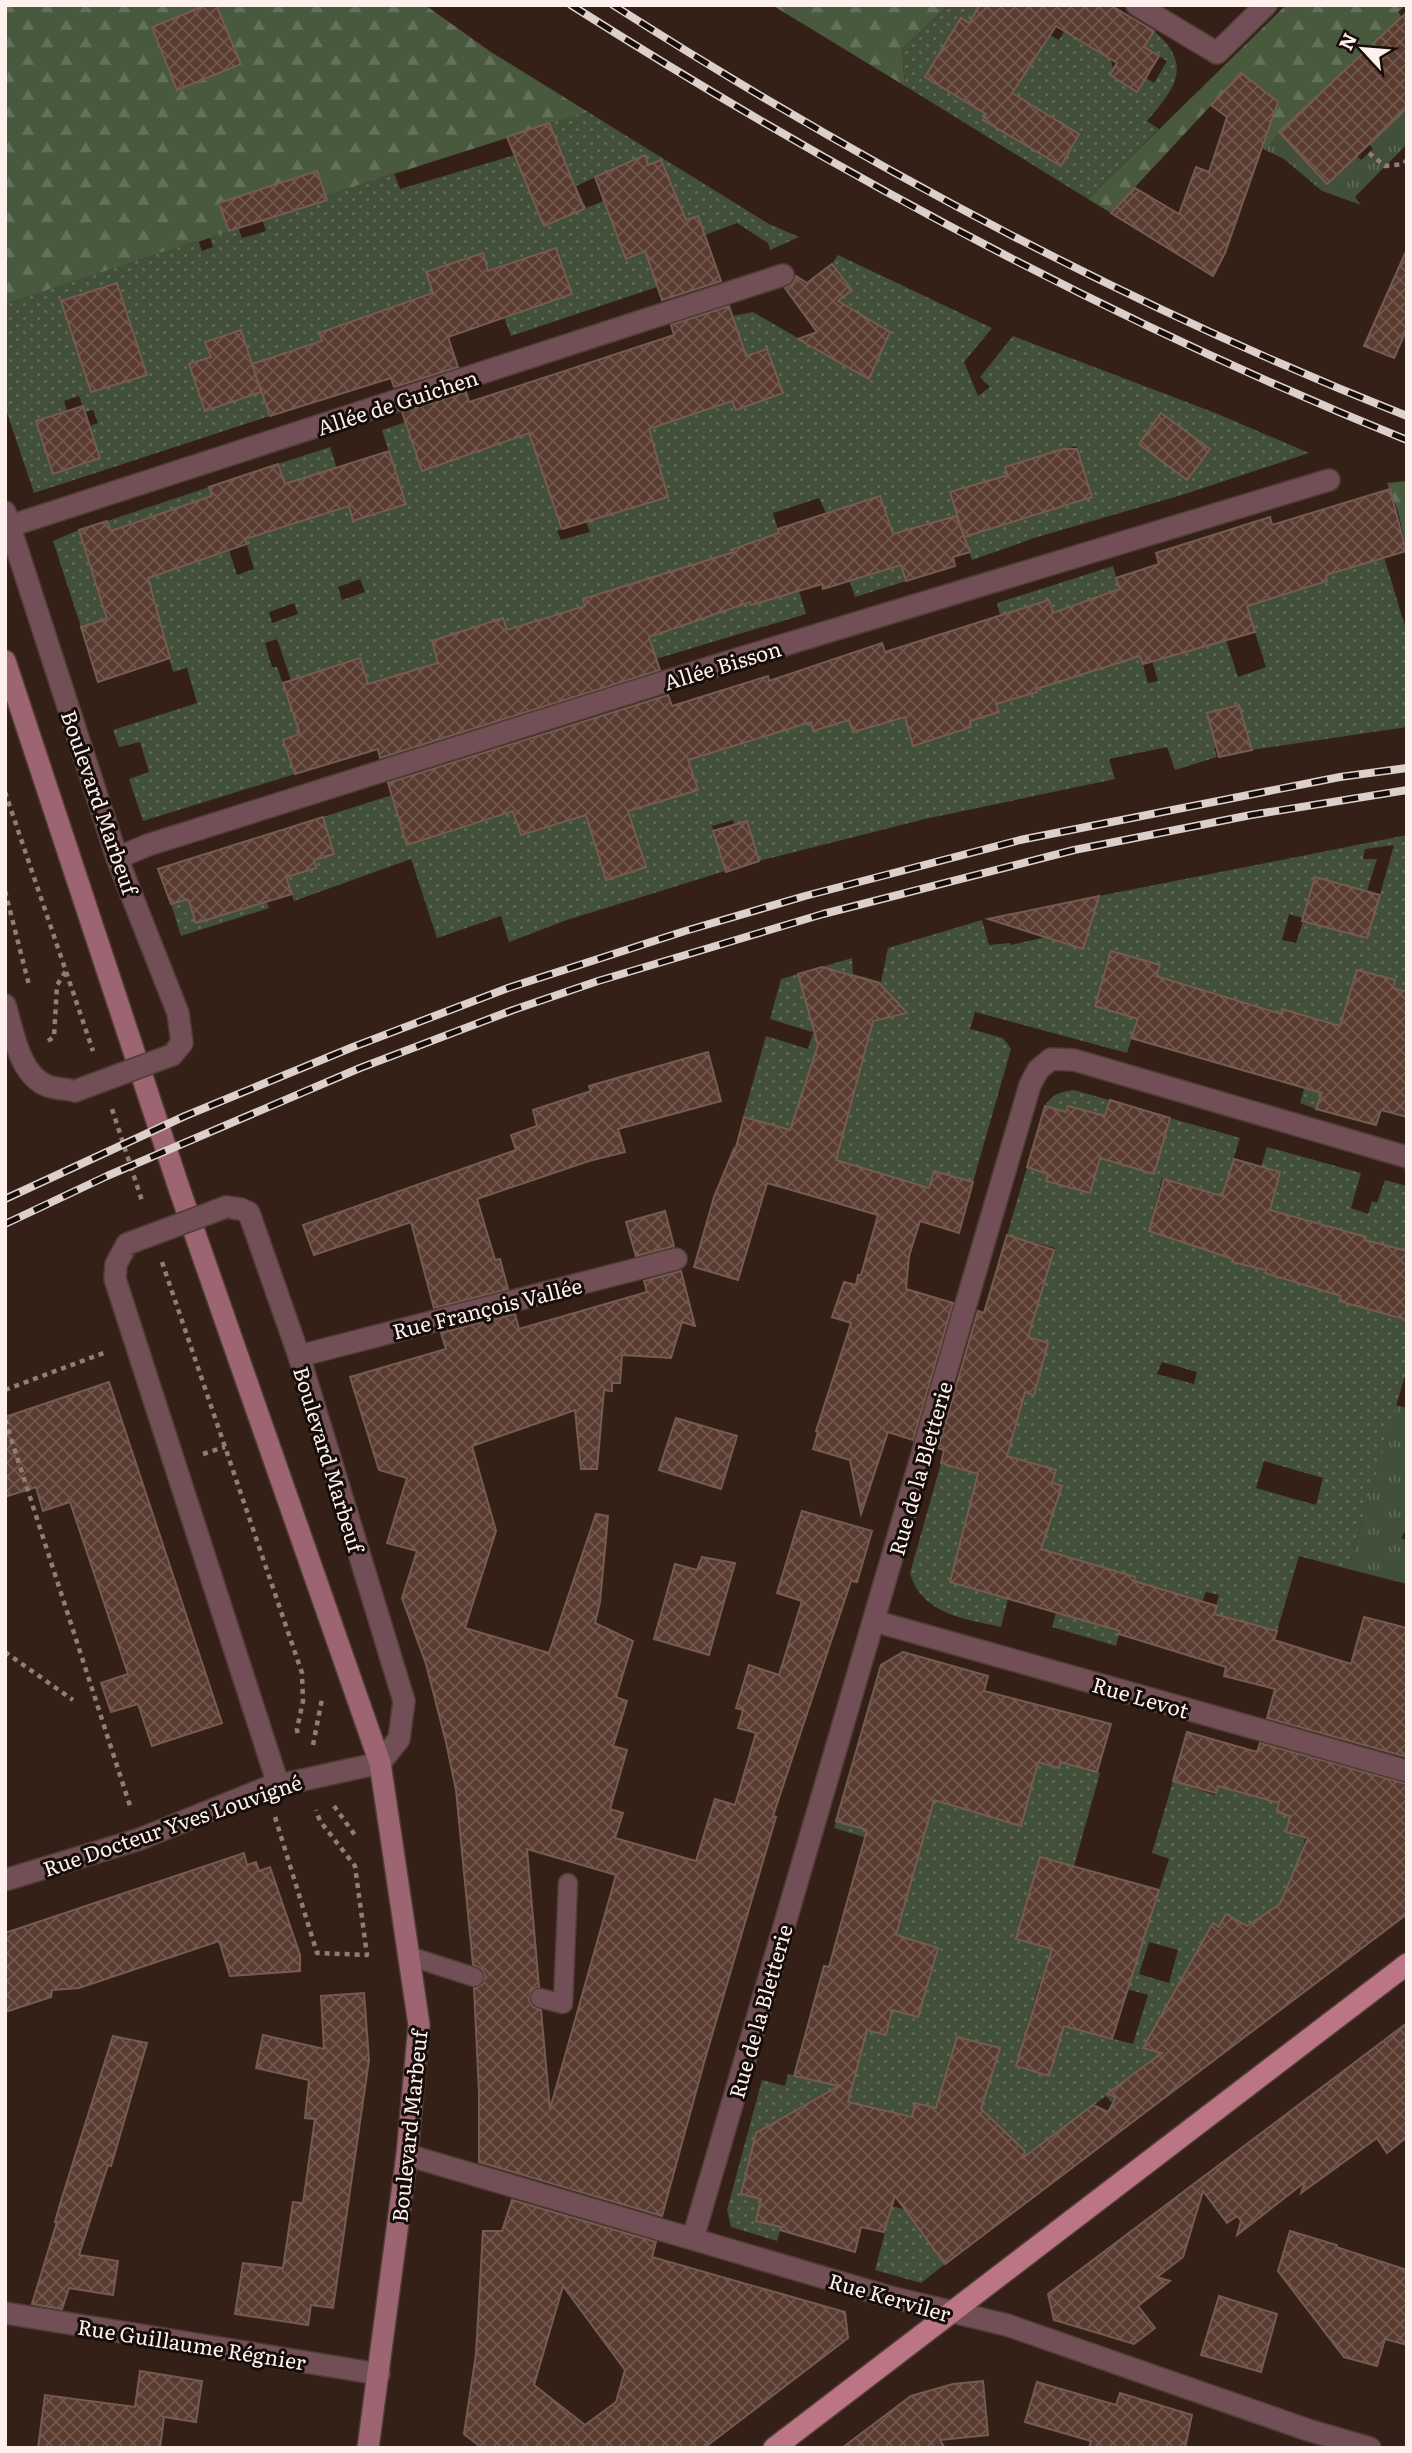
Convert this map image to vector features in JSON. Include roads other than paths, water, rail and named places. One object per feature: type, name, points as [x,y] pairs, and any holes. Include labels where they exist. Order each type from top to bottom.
[{"type":"main road","points":[[774,2448],[1407,1964]]},
{"type":"street","points":[[1137,5],[1217,53],[1266,5]]},
{"type":"street","name":"Allée de Guichen","points":[[8,519],[783,275]]},
{"type":"street","name":"Allée Bisson","points":[[117,858],[148,845],[734,660],[1329,480]]},
{"type":"street","name":"Boulevard Marbeuf","points":[[5,1005],[24,1062],[31,1075],[47,1086],[75,1091],[172,1055],[182,1044],[178,1013],[117,858],[8,519]]},
{"type":"street","name":"Boulevard Marbeuf","points":[[5,661],[179,1188],[380,1763],[419,2025],[407,2155],[368,2448]]},
{"type":"street","name":"Rue de la Bletterie","points":[[693,2238],[1030,1085],[1038,1070],[1051,1059],[1074,1060],[1407,1157]]},
{"type":"street","name":"Boulevard Marbeuf","points":[[278,1784],[115,1279],[116,1264],[127,1244],[226,1207],[242,1209],[249,1213],[299,1356],[404,1701],[399,1739],[380,1763]]},
{"type":"street","name":"Rue François Vallée","points":[[299,1356],[676,1259]]},
{"type":"street","name":"Rue Levot","points":[[874,1621],[1407,1771]]},
{"type":"street","name":"Rue Docteur Yves Louvigné","points":[[5,1880],[140,1839],[278,1784],[380,1763]]},
{"type":"street","name":"Rue Kerviler","points":[[407,2155],[890,2297],[1007,2325],[1306,2439],[1370,2448]]},
{"type":"street","name":"Rue Guillaume Régnier","points":[[5,2313],[379,2374]]},
{"type":"lane","points":[[540,1998],[564,2004],[568,1883]]},
{"type":"lane","points":[[409,1956],[474,1977]]},
{"type":"railway","points":[[571,5],[773,128],[979,242],[1190,346],[1407,440]]},
{"type":"railway","points":[[613,5],[804,121],[1000,229],[1201,328],[1407,416]]},
{"type":"railway","points":[[5,1199],[185,1116],[353,1047],[508,988],[685,931],[805,896],[1020,840],[1340,777],[1407,768]]},
{"type":"railway","points":[[5,1224],[107,1176],[360,1068],[598,981],[823,914],[1074,850],[1251,815],[1407,790]]}]
